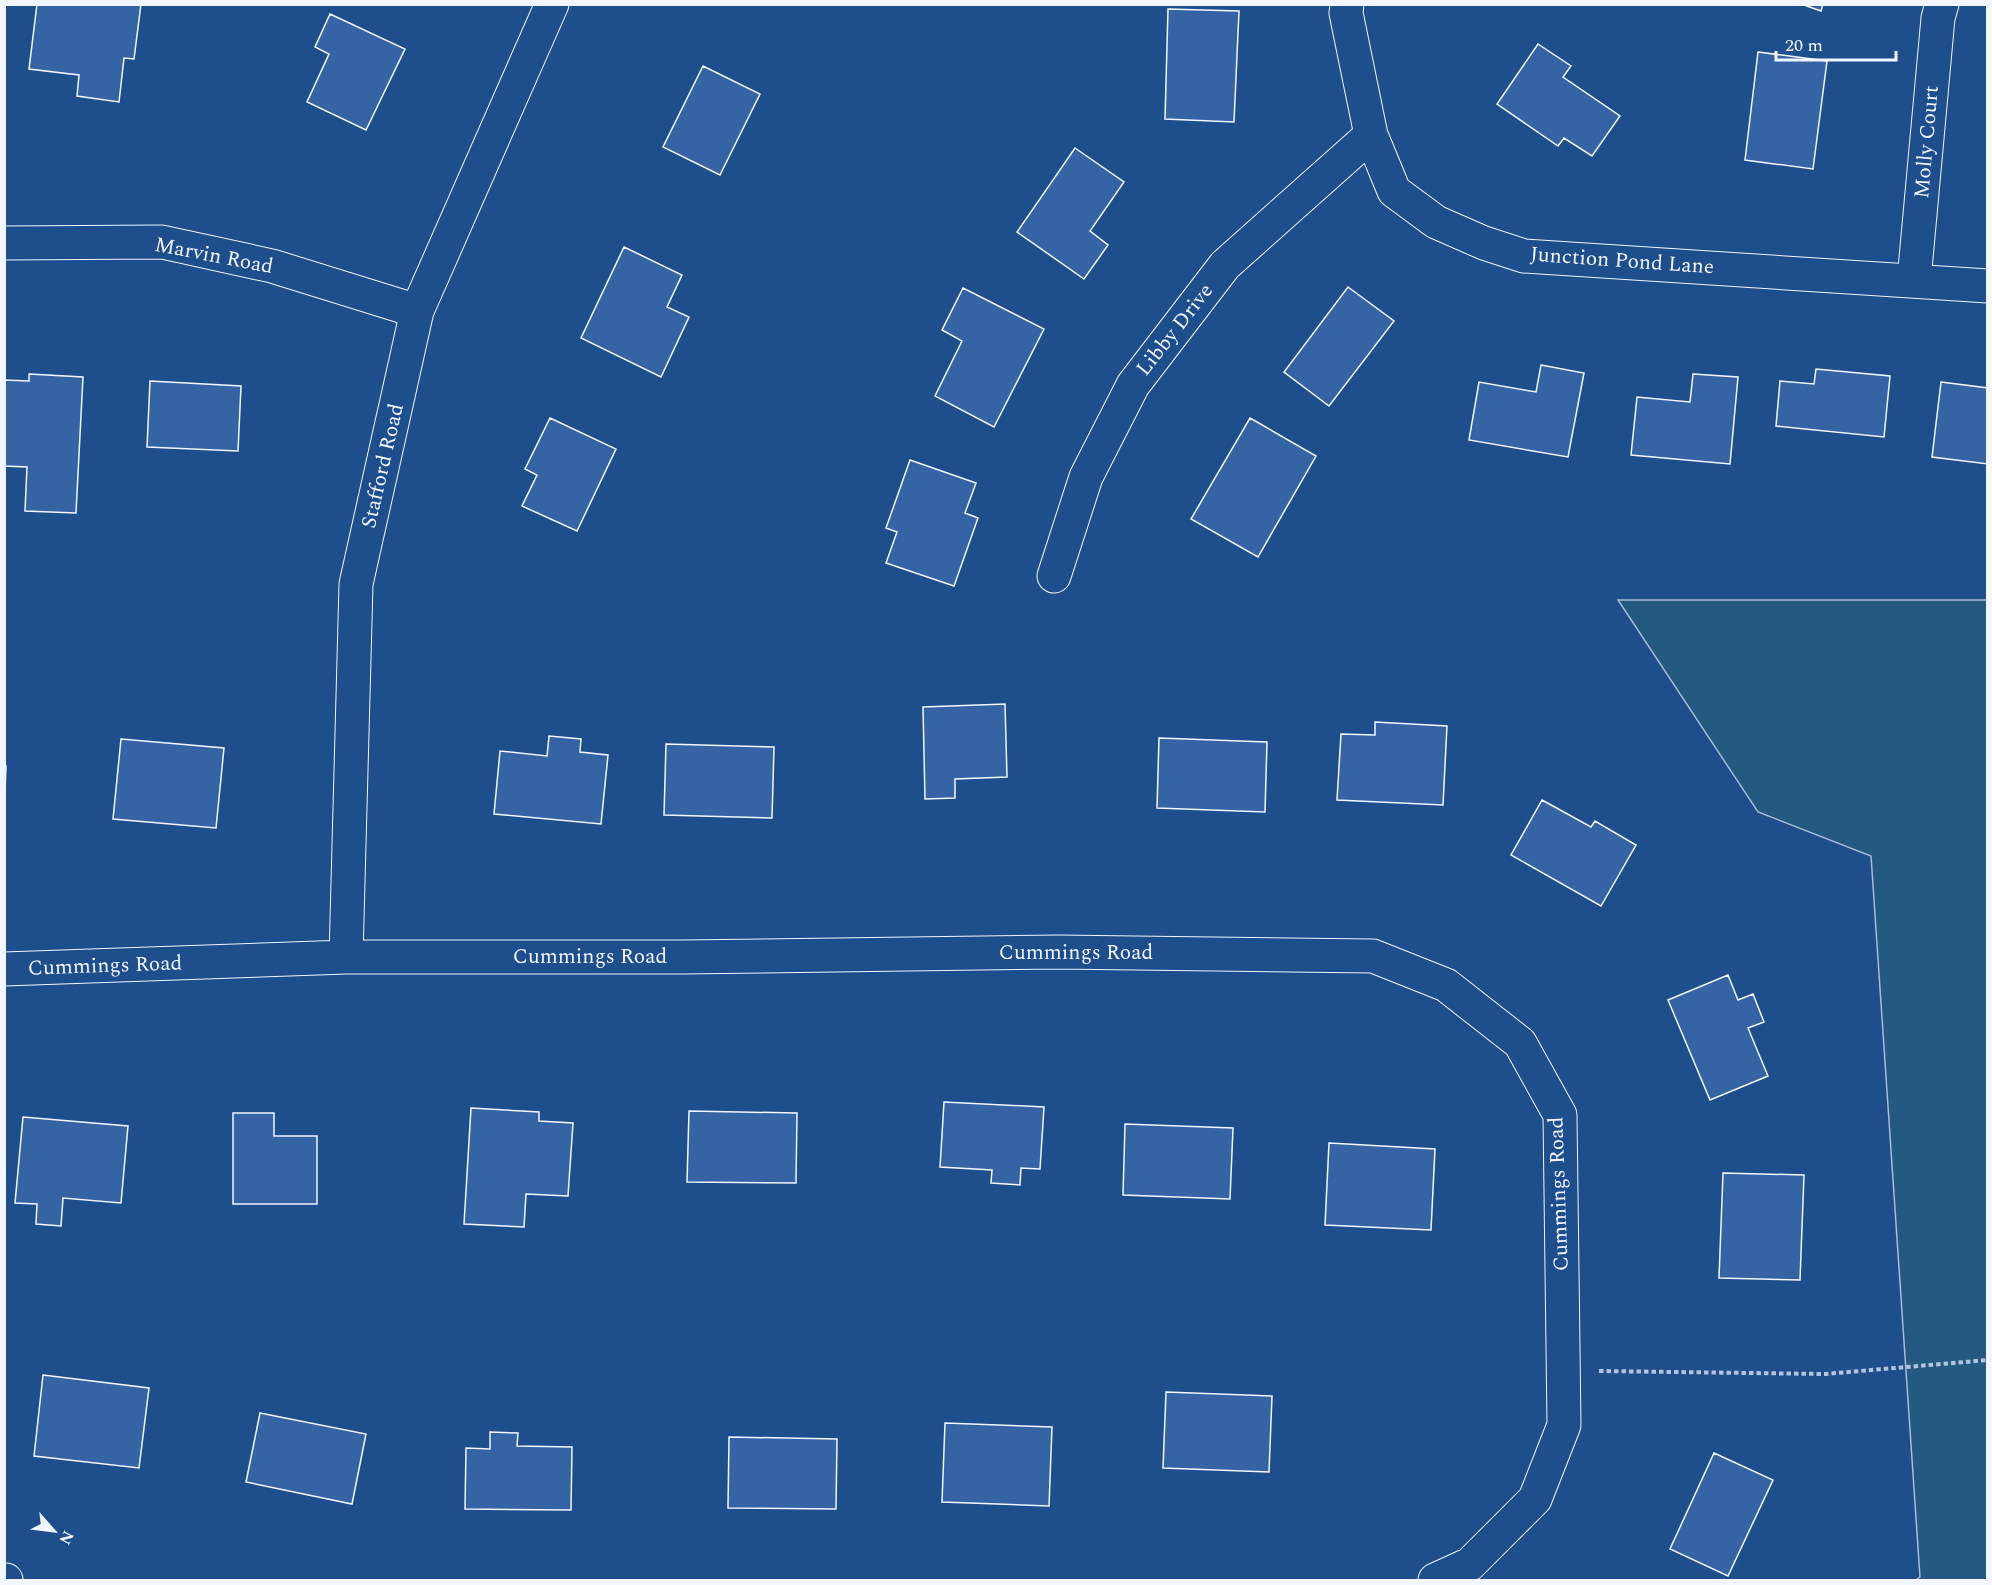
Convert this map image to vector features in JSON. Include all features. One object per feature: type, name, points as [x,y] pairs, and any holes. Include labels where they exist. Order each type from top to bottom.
[{"type":"street","name":"Stafford Road","points":[[346,957],[356,584],[417,311],[552,4]]},
{"type":"street","name":"Junction Pond Lane","points":[[1347,4],[1346,13],[1371,135],[1394,191],[1436,222],[1484,243],[1524,256],[1988,286]]},
{"type":"street","name":"Molly Court","points":[[1914,280],[1938,18],[1942,4]]},
{"type":"street","name":"Libby Drive","points":[[1054,576],[1086,477],[1133,385],[1225,265],[1371,135]]},
{"type":"street","name":"Marvin Road","points":[[4,243],[162,242],[272,266],[417,311]]},
{"type":"street","name":"Cummings Road","points":[[4,969],[346,957],[683,957],[1058,952],[1373,956],[1446,985],[1520,1044],[1560,1115],[1564,1425],[1535,1499],[1470,1564],[1435,1581]]},
{"type":"path","points":[[1563,1371],[1825,1374],[1988,1360]]},
{"type":"shaded area","points":[[1618,600],[1987,600],[1987,1580],[1916,1580],[1920,1577],[1871,856],[1758,812]]},
{"type":"building","points":[[37,4],[141,4],[134,59],[124,58],[119,102],[77,96],[79,75],[29,69]]},
{"type":"building","points":[[1801,4],[1823,4],[1821,11]]},
{"type":"building","points":[[1168,9],[1239,11],[1234,122],[1165,119]]},
{"type":"building","points":[[330,14],[405,49],[366,130],[307,102],[329,54],[315,47]]},
{"type":"building","points":[[1538,44],[1571,66],[1563,77],[1620,116],[1592,156],[1564,138],[1558,146],[1497,104]]},
{"type":"building","points":[[1758,52],[1827,61],[1813,169],[1745,160]]},
{"type":"building","points":[[703,66],[760,94],[720,175],[663,147]]},
{"type":"building","points":[[1075,148],[1124,182],[1090,231],[1108,245],[1084,279],[1017,232]]},
{"type":"building","points":[[624,247],[682,275],[667,307],[689,317],[661,377],[581,338]]},
{"type":"building","points":[[1348,287],[1394,321],[1329,406],[1284,372]]},
{"type":"building","points":[[963,288],[1044,329],[994,427],[935,396],[962,341],[942,330]]},
{"type":"building","points":[[1541,365],[1584,373],[1568,457],[1469,440],[1479,382],[1536,392]]},
{"type":"building","points":[[1816,369],[1890,376],[1884,437],[1776,426],[1780,381],[1814,384]]},
{"type":"building","points":[[29,374],[83,377],[76,513],[25,511],[27,467],[4,466],[4,380],[29,381]]},
{"type":"building","points":[[1693,374],[1738,377],[1730,464],[1631,455],[1637,397],[1690,402]]},
{"type":"building","points":[[150,381],[241,386],[238,451],[147,447]]},
{"type":"building","points":[[1941,382],[1988,388],[1988,464],[1932,457]]},
{"type":"building","points":[[550,418],[616,449],[577,531],[522,506],[537,475],[525,469]]},
{"type":"building","points":[[1250,418],[1316,456],[1258,557],[1191,519]]},
{"type":"building","points":[[910,460],[976,483],[965,513],[978,518],[954,586],[886,563],[897,532],[886,528]]},
{"type":"building","points":[[1005,704],[1007,777],[955,779],[955,798],[925,799],[923,707]]},
{"type":"building","points":[[1375,722],[1447,726],[1443,805],[1337,800],[1341,734],[1375,735]]},
{"type":"building","points":[[549,736],[581,739],[580,752],[608,755],[601,824],[494,814],[500,751],[547,756]]},
{"type":"building","points":[[1159,738],[1267,742],[1265,812],[1157,808]]},
{"type":"building","points":[[121,739],[224,748],[216,828],[113,819]]},
{"type":"building","points":[[666,744],[774,747],[772,818],[664,815]]},
{"type":"building","points":[[4,766],[6,766],[4,819]]},
{"type":"building","points":[[1542,800],[1591,827],[1595,821],[1636,845],[1601,906],[1511,855]]},
{"type":"building","points":[[1728,975],[1738,1000],[1753,994],[1764,1022],[1748,1028],[1768,1076],[1710,1100],[1668,1000]]},
{"type":"building","points":[[944,1102],[1044,1107],[1040,1169],[1021,1168],[1020,1185],[991,1183],[992,1170],[940,1167]]},
{"type":"building","points":[[471,1108],[539,1112],[539,1121],[573,1123],[568,1196],[526,1194],[524,1227],[464,1224]]},
{"type":"building","points":[[689,1111],[797,1113],[796,1183],[687,1182]]},
{"type":"building","points":[[233,1113],[274,1113],[274,1136],[317,1136],[317,1204],[233,1204]]},
{"type":"building","points":[[23,1117],[128,1126],[121,1203],[63,1198],[61,1226],[36,1224],[37,1204],[15,1203]]},
{"type":"building","points":[[1125,1124],[1233,1128],[1230,1199],[1123,1195]]},
{"type":"building","points":[[1329,1143],[1435,1149],[1431,1230],[1325,1225]]},
{"type":"building","points":[[1723,1173],[1804,1175],[1800,1280],[1719,1278]]},
{"type":"building","points":[[43,1375],[149,1388],[139,1468],[34,1456]]},
{"type":"building","points":[[1166,1392],[1272,1396],[1269,1472],[1163,1468]]},
{"type":"building","points":[[260,1413],[366,1434],[352,1504],[246,1482]]},
{"type":"building","points":[[945,1423],[1052,1427],[1049,1506],[942,1502]]},
{"type":"building","points":[[490,1432],[518,1433],[517,1446],[572,1447],[571,1510],[465,1509],[466,1448],[490,1449]]},
{"type":"building","points":[[729,1437],[837,1439],[836,1509],[728,1508]]},
{"type":"building","points":[[1714,1453],[1773,1480],[1728,1576],[1670,1549]]}]
